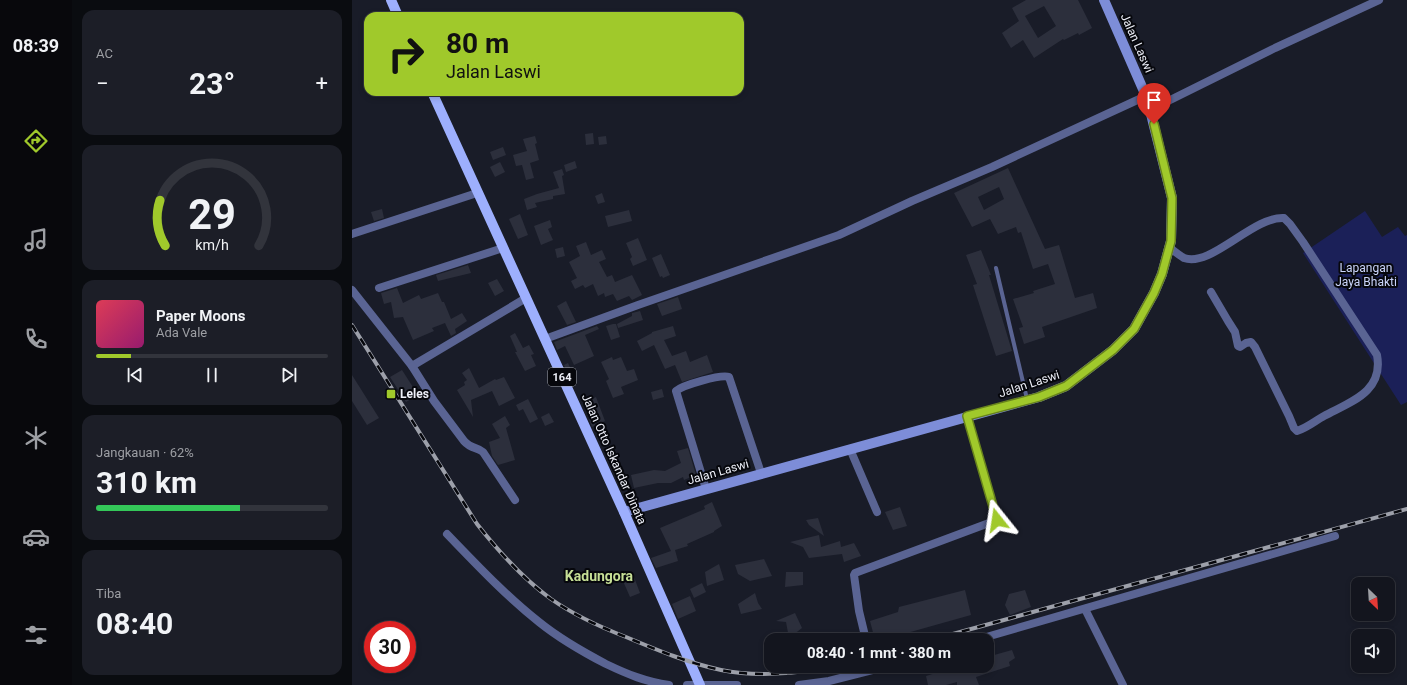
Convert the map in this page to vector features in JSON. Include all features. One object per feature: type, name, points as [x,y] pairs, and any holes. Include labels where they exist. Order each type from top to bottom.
[{"type":"main road","points":[[391,0],[396,12]]},
{"type":"main road","name":"Jalan Otto Iskandar Dinata","points":[[434,96],[624,512],[699,685]]},
{"type":"street","name":"Jalan Laswi","points":[[624,512],[1027,400],[1066,386],[1113,350],[1134,329],[1154,293],[1162,274],[1169,247],[1172,227],[1172,198],[1146,96],[1104,0]]},
{"type":"street","points":[[1150,110],[1376,0]]},
{"type":"street","points":[[545,339],[839,235],[1146,96]]},
{"type":"street","points":[[352,234],[477,193]]},
{"type":"street","points":[[1169,247],[1184,258],[1201,258],[1210,255],[1258,226],[1278,218],[1284,218],[1303,242],[1377,355],[1378,375],[1371,388],[1362,396],[1297,431],[1294,428],[1255,348],[1250,342],[1240,347],[1238,346],[1235,332],[1211,292]]},
{"type":"street","points":[[379,288],[503,248]]},
{"type":"street","points":[[352,290],[412,366],[434,401],[464,441],[473,448],[480,449],[484,452],[515,500]]},
{"type":"street","points":[[412,366],[526,298]]},
{"type":"street","points":[[706,489],[676,391],[692,384],[719,377],[729,377],[761,473]]},
{"type":"street","points":[[864,633],[859,611],[854,575],[855,573],[997,520],[967,416]]},
{"type":"street","points":[[850,449],[877,512]]},
{"type":"street","points":[[447,534],[496,585],[539,622],[558,635],[584,652],[636,678],[669,685]]},
{"type":"street","points":[[994,635],[1335,536]]},
{"type":"street","points":[[1085,609],[1123,685]]},
{"type":"street","points":[[799,685],[829,681],[860,673]]},
{"type":"street","points":[[687,685],[737,685]]},
{"type":"lane","points":[[996,268],[1027,400]]},
{"type":"green space","name":"Lapangan Jaya Bhakti","points":[[1365,211],[1382,237],[1398,227],[1405,236],[1407,235],[1407,402],[1401,405],[1303,253]]},
{"type":"building","points":[[1026,0],[1078,0],[1092,28],[1079,35],[1078,33],[1064,40],[1063,39],[1034,58],[1023,40],[1011,48],[1002,33],[1019,21],[1012,8]],"holes":[[[1044,6],[1056,26],[1038,38],[1025,16]]]},
{"type":"building","points":[[593,133],[594,144],[586,145],[585,134]]},
{"type":"building","points":[[535,136],[537,143],[535,144],[539,160],[530,163],[534,178],[526,180],[522,165],[516,166],[513,155],[527,151],[523,139]]},
{"type":"building","points":[[606,136],[607,144],[599,145],[598,137]]},
{"type":"building","points":[[503,147],[506,155],[493,160],[490,152]]},
{"type":"building","points":[[575,161],[577,168],[566,172],[564,165]]},
{"type":"building","points":[[500,162],[505,172],[495,177],[490,167]]},
{"type":"building","points":[[1008,168],[1045,249],[1059,245],[1075,298],[1093,293],[1097,308],[1042,327],[1045,337],[1024,344],[1019,328],[1023,327],[1013,299],[1034,293],[1033,291],[1055,284],[1048,264],[1033,269],[1021,232],[1018,233],[1016,227],[998,234],[990,219],[972,227],[954,193]],"holes":[[[999,187],[1004,199],[984,210],[978,197]]]},
{"type":"building","points":[[562,169],[564,175],[562,176],[565,194],[553,196],[553,199],[535,203],[537,207],[527,210],[524,199],[559,188],[553,172]]},
{"type":"building","points":[[602,193],[605,202],[598,204],[595,196]]},
{"type":"building","points":[[382,209],[384,218],[374,221],[371,212]]},
{"type":"building","points":[[629,210],[632,221],[608,227],[605,216]]},
{"type":"building","points":[[520,214],[528,235],[518,239],[509,219]]},
{"type":"building","points":[[550,220],[552,227],[548,229],[553,240],[541,245],[534,226]]},
{"type":"building","points":[[638,238],[647,260],[633,266],[630,259],[632,257],[626,243]]},
{"type":"building","points":[[586,242],[591,255],[602,250],[606,259],[599,262],[607,277],[612,275],[615,282],[632,275],[642,295],[632,300],[629,296],[617,301],[613,294],[605,297],[604,293],[598,296],[593,284],[585,288],[583,285],[575,289],[571,281],[577,278],[569,262],[580,256],[576,246]]},
{"type":"building","points":[[563,247],[565,256],[557,258],[555,249]]},
{"type":"building","points":[[981,250],[991,275],[989,275],[1012,351],[996,356],[973,285],[977,284],[966,255]]},
{"type":"building","points":[[661,254],[670,275],[663,278],[662,276],[660,277],[652,258]]},
{"type":"building","points":[[468,265],[471,273],[438,281],[436,275]]},
{"type":"building","points":[[497,279],[504,291],[495,296],[488,283]]},
{"type":"building","points":[[397,288],[403,303],[419,295],[421,299],[438,293],[442,302],[444,302],[451,319],[462,313],[467,321],[455,329],[456,333],[451,336],[445,323],[432,328],[434,331],[413,340],[403,317],[394,318],[391,302],[384,304],[381,293]]},
{"type":"building","points":[[678,297],[682,309],[662,316],[657,304]]},
{"type":"building","points":[[566,301],[576,322],[567,325],[557,306]]},
{"type":"building","points":[[640,311],[643,320],[618,328],[617,324],[632,316],[632,313]]},
{"type":"building","points":[[616,324],[620,337],[611,340],[606,326]]},
{"type":"building","points":[[597,326],[599,329],[585,335],[594,356],[574,365],[565,346],[557,350],[554,342]]},
{"type":"building","points":[[673,326],[676,336],[664,340],[672,356],[686,351],[690,362],[707,355],[713,372],[682,382],[675,365],[665,369],[654,345],[642,351],[637,341],[652,332]]},
{"type":"building","points":[[515,333],[523,348],[529,345],[534,354],[531,355],[536,366],[525,371],[515,352],[517,352],[510,336]]},
{"type":"building","points":[[612,357],[613,360],[621,357],[627,371],[634,369],[638,380],[621,387],[624,394],[613,398],[606,381],[609,379],[601,362]]},
{"type":"building","points":[[568,363],[575,378],[571,380],[564,365]]},
{"type":"building","points":[[469,368],[479,388],[495,379],[504,377],[515,398],[499,406],[492,391],[471,400],[473,417],[457,390],[465,385],[464,382],[467,380],[462,373]]},
{"type":"building","points":[[402,370],[418,395],[406,402],[390,377]]},
{"type":"building","points":[[352,375],[379,418],[367,425],[352,401]]},
{"type":"building","points":[[662,389],[664,397],[653,400],[651,392]]},
{"type":"building","points":[[596,397],[605,421],[592,427],[589,419],[592,418],[586,402]]},
{"type":"building","points":[[528,399],[538,419],[530,423],[523,409],[519,411],[516,405]]},
{"type":"building","points":[[549,413],[554,422],[545,426],[541,417]]},
{"type":"building","points":[[505,416],[510,425],[506,428],[515,460],[498,465],[492,456],[489,442],[500,438],[492,424]]},
{"type":"building","points":[[688,448],[696,475],[684,480],[683,477],[671,483],[658,483],[634,488],[631,475],[654,470],[665,471],[681,463],[677,451]]},
{"type":"building","points":[[712,502],[722,526],[714,532],[687,544],[688,546],[675,550],[678,561],[656,568],[651,558],[671,551],[660,528],[705,509],[704,506]]},
{"type":"building","points":[[900,507],[907,526],[893,530],[885,512]]},
{"type":"building","points":[[818,518],[824,536],[809,525],[806,520]]},
{"type":"building","points":[[819,535],[821,547],[840,541],[841,547],[854,543],[861,556],[844,562],[842,554],[809,558],[803,547],[790,542]]},
{"type":"building","points":[[764,559],[772,576],[750,581],[738,574],[735,565]]},
{"type":"building","points":[[719,564],[724,580],[707,586],[705,572]]},
{"type":"building","points":[[786,572],[803,572],[803,585],[785,587]]},
{"type":"building","points":[[634,577],[640,593],[630,597],[623,581]]},
{"type":"building","points":[[702,583],[706,592],[694,598],[690,589]]},
{"type":"building","points":[[965,590],[971,615],[907,633],[873,633],[870,621],[898,612],[899,607]]},
{"type":"building","points":[[1025,590],[1031,607],[1010,615],[1005,605],[1009,594]]},
{"type":"building","points":[[755,593],[758,603],[762,609],[741,614],[738,604]]},
{"type":"building","points":[[690,596],[696,611],[678,619],[672,604]]},
{"type":"building","points":[[795,613],[802,628],[796,633],[788,633],[786,622],[776,621]]},
{"type":"building","points":[[1012,650],[1015,658],[1009,662],[1010,666],[994,671],[994,655]]},
{"type":"building","points":[[936,673],[988,673],[976,677],[979,685],[957,685],[957,682],[946,685],[928,685],[926,676]]},
{"type":"railway","points":[[352,325],[477,524],[511,564],[540,591],[560,605],[587,620],[649,647],[697,664],[734,672],[762,674],[791,673]]},
{"type":"railway","points":[[956,633],[1407,509]]},
{"type":"place","name":"Leles","points":[[391,394]]},
{"type":"district","name":"Kadungora","points":[[599,576]]},
{"type":"route","points":[[997,520],[967,416],[1039,397],[1066,386],[1089,370],[1113,350],[1134,329],[1145,311],[1162,274],[1171,241],[1172,198],[1154,124]]}]
